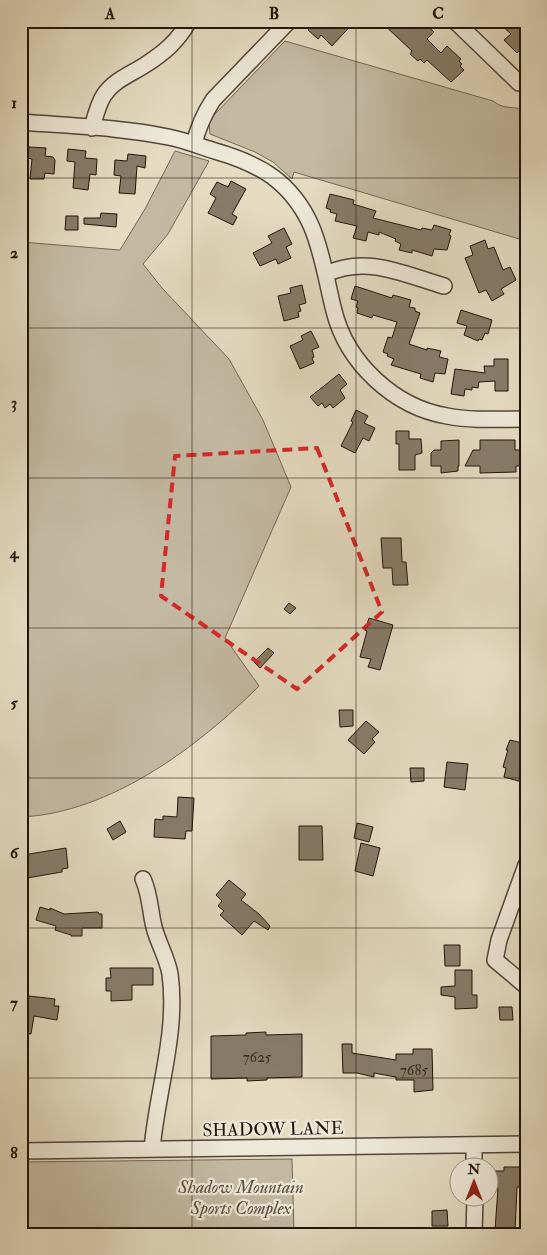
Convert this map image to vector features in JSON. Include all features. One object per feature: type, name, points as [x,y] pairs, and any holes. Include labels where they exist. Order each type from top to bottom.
[{"type":"street","points":[[194,144],[204,114],[214,100],[289,21]]},
{"type":"street","points":[[455,21],[519,83]]},
{"type":"street","points":[[92,128],[98,106],[104,94],[113,84],[146,65],[172,46],[181,35],[187,22]]},
{"type":"street","points":[[21,122],[147,133],[194,144],[241,159],[256,166],[288,191],[301,206],[310,221],[317,238],[334,313],[340,330],[350,349],[366,370],[391,393],[425,410],[445,416],[476,419],[526,419]]},
{"type":"street","points":[[326,274],[338,268],[365,265],[444,286]]},
{"type":"street","points":[[526,865],[499,940],[495,960],[526,986]]},
{"type":"street","points":[[143,879],[148,889],[154,929],[165,954],[170,973],[172,996],[171,1018],[152,1149]]},
{"type":"street","name":"SHADOW LANE","points":[[21,1151],[526,1144]]},
{"type":"street","points":[[474,1145],[474,1158]]},
{"type":"street","points":[[474,1234],[475,1208]]},
{"type":"highlighted area","points":[[317,448],[382,612],[297,689],[161,596],[175,456]]},
{"type":"green space","points":[[285,41],[493,101],[501,106],[526,110],[526,241],[294,172],[292,179],[273,162],[255,152],[210,134],[209,123],[214,115]]},
{"type":"green space","points":[[175,151],[209,161],[168,234],[143,264],[162,288],[229,359],[263,420],[291,487],[225,638],[259,686],[209,732],[150,773],[119,790],[87,803],[54,813],[21,817],[21,242],[120,250],[145,209]]},
{"type":"green space","name":"Shadow Mountain Sports Complex","points":[[292,1159],[294,1234],[21,1234],[21,1162]]},
{"type":"building","points":[[316,21],[355,21],[332,46],[321,35],[318,39],[308,30]]},
{"type":"building","points":[[380,21],[421,21],[434,32],[427,39],[441,53],[447,46],[461,59],[459,61],[462,64],[460,66],[464,70],[451,82],[427,60],[424,63],[420,59],[418,61],[410,54],[412,51]]},
{"type":"building","points":[[497,21],[518,21],[526,28],[526,57],[519,51],[517,53],[504,40],[511,34]]},
{"type":"building","points":[[29,147],[46,148],[45,156],[53,157],[55,160],[54,174],[45,173],[44,179],[30,179],[32,159],[27,158]]},
{"type":"building","points":[[68,149],[86,151],[85,158],[97,159],[96,175],[90,174],[88,190],[73,188],[75,162],[67,161]]},
{"type":"building","points":[[128,154],[146,156],[145,168],[137,166],[135,194],[119,193],[121,176],[114,175],[115,160],[127,161]]},
{"type":"building","points":[[231,181],[246,189],[232,214],[237,217],[233,225],[208,213],[216,198],[210,194],[217,182],[228,187]]},
{"type":"building","points":[[330,194],[354,200],[353,204],[376,211],[373,218],[421,230],[422,228],[432,230],[434,225],[451,230],[447,250],[434,249],[432,256],[412,250],[412,253],[399,250],[401,244],[395,241],[396,239],[379,232],[379,235],[368,232],[366,241],[353,238],[357,226],[335,221],[337,214],[330,212],[331,210],[326,208]]},
{"type":"building","points":[[101,213],[117,214],[116,227],[84,224],[84,218],[100,218]]},
{"type":"building","points":[[66,216],[78,216],[78,230],[65,230]]},
{"type":"building","points":[[284,228],[292,244],[286,247],[291,258],[278,264],[276,259],[260,266],[253,253],[272,243],[268,236]]},
{"type":"building","points":[[485,240],[488,249],[494,247],[503,270],[510,267],[516,280],[501,289],[504,294],[492,301],[486,290],[479,293],[465,258],[473,255],[470,246]]},
{"type":"building","points":[[302,285],[306,303],[299,305],[301,311],[298,312],[299,317],[284,321],[278,296],[291,293],[290,288]]},
{"type":"building","points":[[355,286],[392,298],[393,295],[411,300],[409,307],[415,308],[415,311],[420,313],[409,344],[427,350],[427,348],[441,351],[439,357],[448,359],[445,374],[435,373],[433,382],[420,378],[421,374],[391,365],[394,359],[383,352],[388,337],[392,338],[397,322],[373,315],[372,318],[357,313],[358,301],[351,299]]},
{"type":"building","points":[[461,310],[492,320],[488,334],[485,333],[482,340],[479,339],[478,341],[464,335],[467,326],[457,323]]},
{"type":"building","points":[[311,331],[319,347],[312,350],[314,363],[300,369],[290,346],[303,340],[301,336]]},
{"type":"building","points":[[494,359],[508,359],[508,391],[495,391],[495,381],[479,382],[478,388],[472,387],[472,390],[465,389],[464,396],[451,394],[455,369],[485,373],[484,366],[494,366]]},
{"type":"building","points":[[339,374],[347,384],[340,390],[345,398],[333,408],[330,404],[325,408],[322,403],[318,406],[310,397]]},
{"type":"building","points":[[356,410],[368,416],[364,423],[375,428],[369,441],[363,438],[355,453],[341,446],[353,422],[351,421]]},
{"type":"building","points":[[396,431],[409,431],[409,439],[421,439],[422,453],[415,455],[415,470],[399,470],[399,444],[396,444]]},
{"type":"building","points":[[459,440],[458,471],[441,473],[441,466],[431,466],[431,453],[434,450],[441,450],[441,441]]},
{"type":"building","points":[[480,440],[515,440],[515,450],[525,450],[525,466],[516,466],[516,472],[480,473],[480,466],[465,466],[473,450],[480,450]]},
{"type":"building","points":[[381,538],[401,538],[402,562],[406,562],[408,585],[393,585],[392,568],[383,568]]},
{"type":"building","points":[[289,603],[296,608],[290,614],[284,609]]},
{"type":"building","points":[[369,618],[393,625],[380,670],[368,667],[371,659],[360,657]]},
{"type":"building","points":[[268,648],[274,653],[260,668],[254,662]]},
{"type":"building","points":[[339,710],[353,710],[353,726],[340,727]]},
{"type":"building","points":[[366,721],[379,732],[372,739],[375,742],[364,754],[348,740]]},
{"type":"building","points":[[510,740],[526,744],[520,769],[525,770],[522,782],[504,777],[506,768],[503,767]]},
{"type":"building","points":[[447,762],[468,764],[465,790],[444,787]]},
{"type":"building","points":[[410,768],[424,768],[424,781],[411,782]]},
{"type":"building","points":[[178,797],[194,798],[192,831],[186,831],[185,839],[154,837],[155,819],[163,820],[163,816],[177,817]]},
{"type":"building","points":[[120,821],[126,832],[113,840],[107,829]]},
{"type":"building","points":[[357,823],[373,827],[369,842],[354,838]]},
{"type":"building","points":[[299,826],[322,826],[323,860],[299,860]]},
{"type":"building","points":[[361,843],[380,848],[373,876],[355,871]]},
{"type":"building","points":[[66,848],[68,868],[62,869],[62,872],[27,878],[23,855]]},
{"type":"building","points":[[229,880],[246,894],[241,900],[259,914],[270,926],[268,930],[254,921],[242,935],[220,915],[224,911],[218,906],[222,901],[216,895]]},
{"type":"building","points":[[40,907],[50,910],[50,908],[64,914],[98,912],[102,914],[102,928],[82,928],[82,936],[71,936],[55,930],[56,926],[36,920]]},
{"type":"building","points":[[444,945],[460,945],[460,966],[445,966]]},
{"type":"building","points":[[110,968],[153,968],[153,985],[132,985],[132,1000],[111,1001],[111,991],[106,991],[106,978],[111,978]]},
{"type":"building","points":[[455,970],[472,970],[472,995],[477,995],[477,1008],[455,1009],[455,997],[441,995],[441,987],[455,986]]},
{"type":"building","points":[[29,996],[55,999],[54,1006],[59,1006],[57,1020],[34,1016],[31,1034],[21,1033],[21,1008],[27,1009]]},
{"type":"building","points":[[499,1007],[512,1007],[513,1020],[500,1020]]},
{"type":"building","points":[[266,1032],[266,1035],[302,1034],[302,1077],[267,1078],[267,1080],[247,1081],[247,1078],[211,1079],[211,1036],[246,1035],[246,1033]]},
{"type":"building","points":[[342,1044],[352,1044],[352,1053],[396,1060],[396,1054],[413,1054],[413,1049],[432,1049],[433,1090],[414,1092],[414,1080],[396,1080],[396,1077],[374,1073],[374,1077],[357,1073],[343,1073]]},
{"type":"building","points":[[504,1167],[525,1167],[525,1187],[517,1187],[515,1231],[495,1230],[497,1208],[500,1208],[500,1171],[504,1171]]},
{"type":"building","points":[[447,1210],[448,1226],[432,1226],[432,1211]]}]
